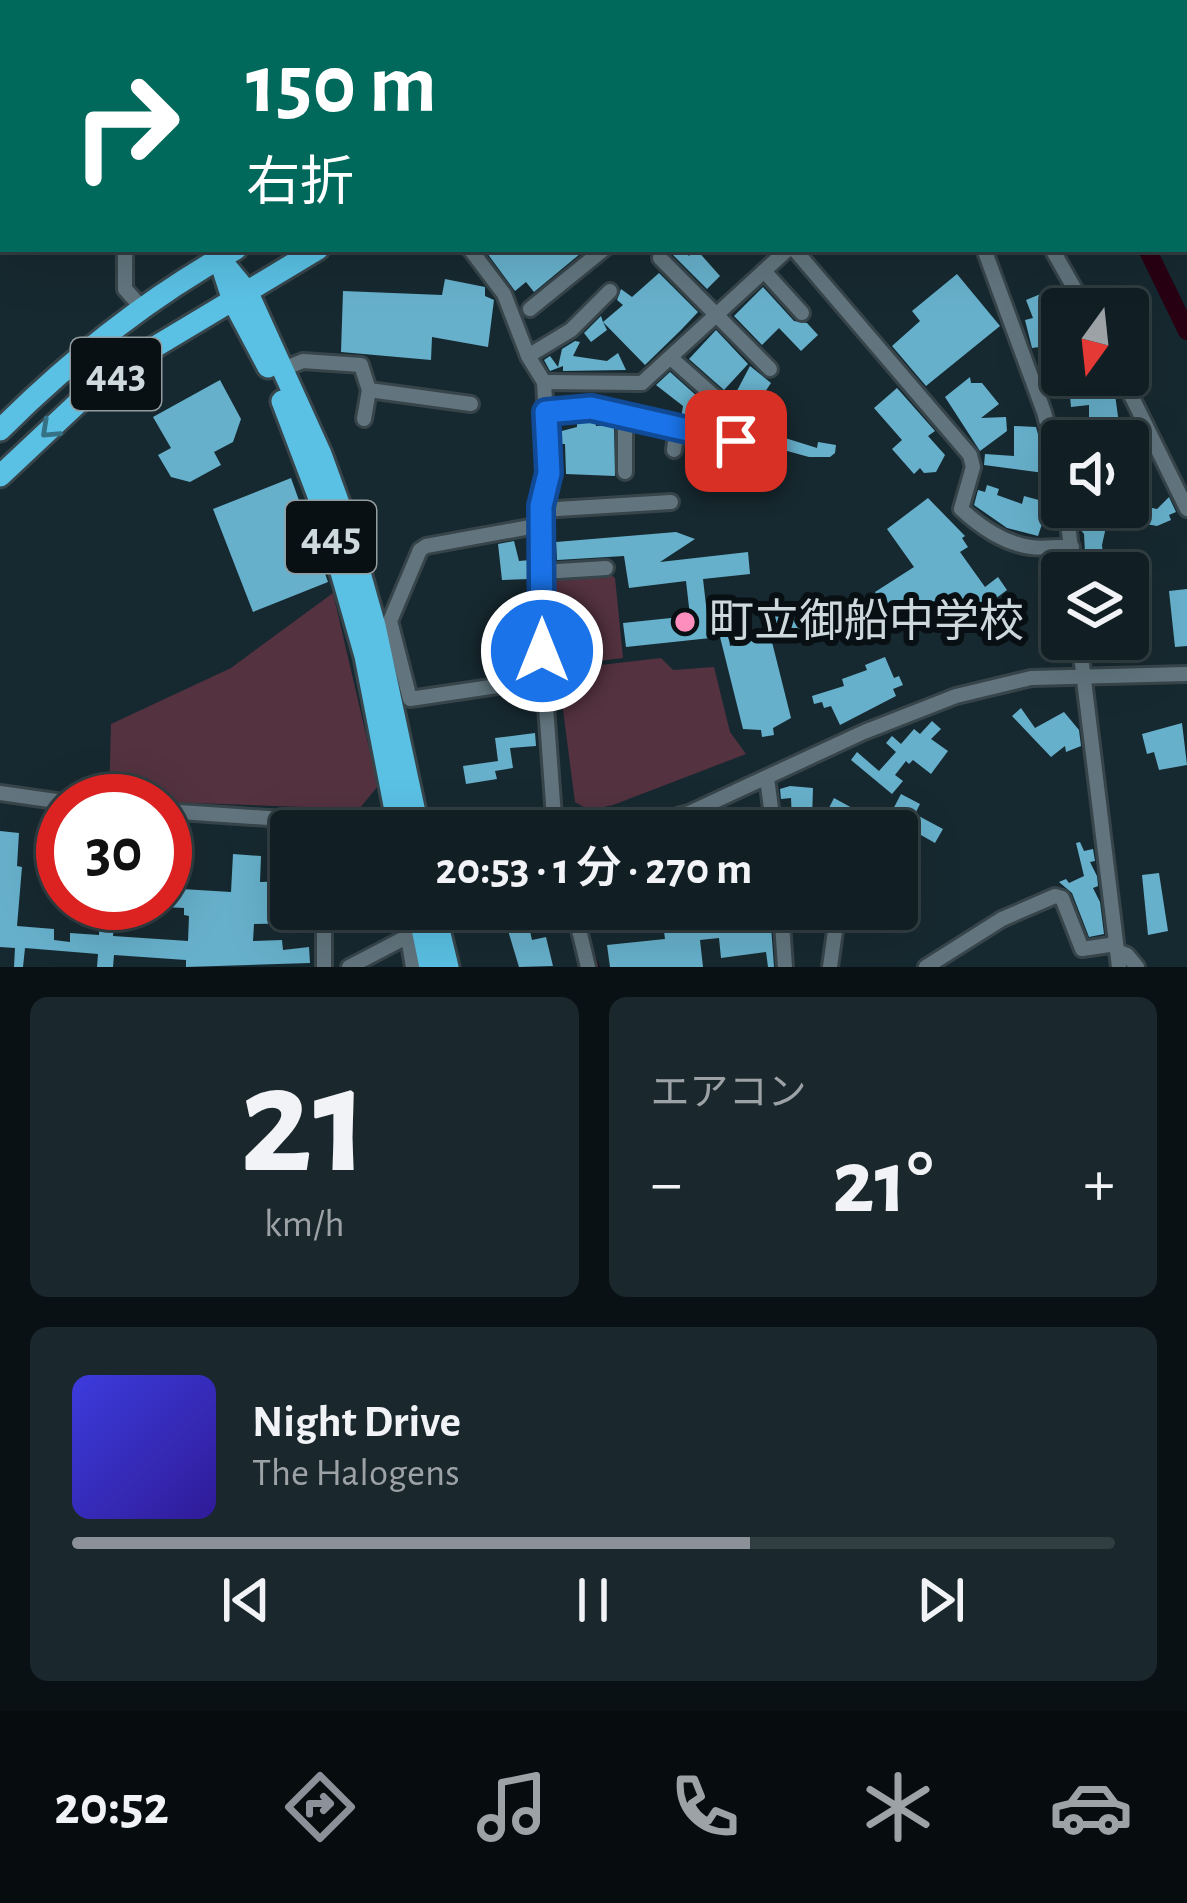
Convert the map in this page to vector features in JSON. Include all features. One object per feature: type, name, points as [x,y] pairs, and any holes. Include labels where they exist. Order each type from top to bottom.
[{"type":"highway","name":"443","points":[[4,465],[120,371],[313,252]]},
{"type":"highway","name":"443","points":[[0,430],[98,342],[227,254]]},
{"type":"highway","name":"445","points":[[227,254],[323,508],[403,810]]},
{"type":"highway","name":"445","points":[[241,297],[283,369],[383,623],[406,810]]},
{"type":"highway","points":[[98,342],[120,371]]},
{"type":"highway","points":[[425,930],[430,967]]},
{"type":"highway","points":[[429,930],[448,967]]},
{"type":"street","points":[[124,252],[125,290],[142,308]]},
{"type":"street","points":[[472,252],[504,293],[528,356],[544,382],[549,473],[541,517],[544,679],[553,810]]},
{"type":"street","points":[[530,309],[600,252]]},
{"type":"street","points":[[544,382],[642,383],[786,252]]},
{"type":"street","points":[[792,252],[970,455],[973,467],[961,509],[976,524],[1013,541],[1034,548],[1072,547]]},
{"type":"street","points":[[985,252],[1046,420]]},
{"type":"street","points":[[1054,252],[1074,288]]},
{"type":"street","points":[[660,258],[770,369]]},
{"type":"street","points":[[764,271],[802,313]]},
{"type":"street","points":[[528,356],[571,330],[610,291]]},
{"type":"street","points":[[671,358],[715,397]]},
{"type":"street","points":[[283,369],[303,361],[361,365],[369,390],[364,419]]},
{"type":"street","points":[[369,390],[471,404]]},
{"type":"street","points":[[1131,396],[1187,509]]},
{"type":"street","points":[[546,412],[591,408],[770,450]]},
{"type":"street","points":[[625,472],[626,416]]},
{"type":"street","points":[[674,450],[677,428]]},
{"type":"street","points":[[544,679],[410,699],[383,623],[420,550],[541,517],[671,502]]},
{"type":"street","points":[[1069,528],[1072,552]]},
{"type":"street","points":[[543,572],[606,568]]},
{"type":"street","points":[[1081,660],[1117,954]]},
{"type":"street","points":[[696,810],[879,725],[956,696],[1030,678],[1187,674]]},
{"type":"street","points":[[767,778],[771,810]]},
{"type":"street","points":[[0,793],[36,798]]},
{"type":"street","points":[[192,814],[270,821]]},
{"type":"street","points":[[926,967],[967,938],[1055,896],[1068,908],[1082,949],[1117,954],[1137,967]]},
{"type":"street","points":[[324,930],[324,967]]},
{"type":"street","points":[[349,967],[409,930]]},
{"type":"street","points":[[413,967],[422,930]]},
{"type":"street","points":[[579,930],[588,967]]},
{"type":"street","points":[[782,930],[785,967]]},
{"type":"street","points":[[830,967],[835,930]]},
{"type":"shaded area","points":[[607,572],[615,578],[623,658],[561,666],[553,579]]},
{"type":"shaded area","points":[[333,593],[378,786],[359,809],[192,803],[192,774],[110,774],[111,724],[231,668]]},
{"type":"shaded area","points":[[661,658],[673,670],[714,667],[730,732],[746,754],[589,810],[575,802],[559,679],[566,669]]},
{"type":"building","points":[[486,252],[582,252],[534,292],[526,282],[515,291]]},
{"type":"building","points":[[670,252],[689,256],[699,252],[720,276],[707,289]]},
{"type":"building","points":[[659,273],[698,312],[645,365],[603,322],[623,305],[617,300],[621,289],[632,297]]},
{"type":"building","points":[[957,274],[1000,326],[926,386],[892,346],[920,321],[912,311]]},
{"type":"building","points":[[445,279],[485,287],[485,296],[494,300],[488,347],[432,337],[431,360],[341,352],[343,291],[442,295]]},
{"type":"building","points":[[763,287],[794,321],[807,323],[818,335],[801,351],[779,328],[762,345],[734,316]]},
{"type":"building","points":[[1041,294],[1041,347],[1032,348],[1025,320],[1033,318],[1026,300]]},
{"type":"building","points":[[601,316],[607,330],[591,342],[584,333]]},
{"type":"building","points":[[716,330],[748,364],[724,390],[689,359]]},
{"type":"building","points":[[580,342],[573,356],[607,361],[618,353],[626,370],[563,371],[563,366],[550,371],[544,360],[550,356],[558,367],[562,349]]},
{"type":"building","points":[[750,366],[771,383],[750,414],[730,404]]},
{"type":"building","points":[[670,372],[708,406],[703,412],[817,448],[818,442],[836,445],[835,453],[809,457],[780,449],[772,439],[681,418],[683,406],[656,385]]},
{"type":"building","points":[[970,377],[971,383],[982,383],[999,404],[981,418],[1006,417],[1007,431],[980,451],[945,397]]},
{"type":"building","points":[[220,380],[241,419],[233,442],[214,452],[221,465],[190,482],[171,477],[158,455],[171,448],[153,417]]},
{"type":"building","points":[[897,388],[935,431],[928,436],[945,455],[936,472],[924,473],[920,468],[914,474],[892,449],[902,440],[874,408]]},
{"type":"building","points":[[1070,396],[1115,396],[1118,420],[1089,420],[1089,405],[1071,407]]},
{"type":"building","points":[[590,419],[596,426],[614,425],[615,476],[566,474],[565,444],[559,444],[558,432]]},
{"type":"building","points":[[1014,426],[1036,427],[1041,473],[984,465],[985,454],[1014,456]]},
{"type":"building","points":[[291,478],[328,582],[253,612],[213,509]]},
{"type":"building","points":[[987,485],[999,489],[997,495],[1022,504],[1024,496],[1041,501],[1038,536],[1007,528],[974,505],[978,490],[985,492]]},
{"type":"building","points":[[1169,497],[1176,512],[1169,515],[1171,520],[1149,525],[1149,507],[1157,509]]},
{"type":"building","points":[[928,498],[965,536],[968,547],[960,552],[985,587],[998,577],[1007,590],[995,599],[1000,607],[962,634],[942,605],[928,615],[918,601],[892,618],[875,592],[914,567],[887,529]]},
{"type":"building","points":[[1106,528],[1103,552],[1085,552],[1080,529]]},
{"type":"building","points":[[676,532],[695,539],[660,562],[748,552],[750,574],[703,579],[707,614],[726,612],[730,646],[765,638],[758,610],[791,604],[797,626],[808,622],[812,631],[772,642],[791,718],[773,728],[774,735],[762,737],[761,730],[743,729],[720,637],[626,647],[623,623],[690,616],[686,581],[629,588],[624,556],[557,560],[556,542]]},
{"type":"building","points":[[514,541],[519,561],[530,560],[530,579],[502,580],[498,544]]},
{"type":"building","points":[[1187,589],[1187,646],[1175,647],[1169,591]]},
{"type":"building","points":[[885,657],[894,678],[899,676],[903,685],[893,689],[896,696],[840,725],[831,706],[814,704],[812,696],[844,686],[842,679]]},
{"type":"building","points":[[1021,708],[1035,728],[1064,712],[1079,730],[1081,746],[1066,752],[1065,746],[1051,757],[1012,716]]},
{"type":"building","points":[[932,721],[941,729],[931,739],[948,751],[931,774],[913,760],[906,761],[895,775],[903,781],[892,794],[851,760],[857,752],[879,771],[896,752],[886,743],[892,736],[901,744],[914,729],[920,734]]},
{"type":"building","points":[[1182,723],[1187,765],[1159,770],[1154,752],[1147,754],[1142,734]]},
{"type":"building","points":[[535,733],[536,746],[510,748],[513,768],[495,771],[497,779],[466,784],[463,766],[498,761],[495,738]]},
{"type":"building","points":[[813,788],[812,810],[792,810],[791,798],[781,799],[780,789]]},
{"type":"building","points":[[901,794],[920,804],[917,810],[893,810]]},
{"type":"building","points":[[834,798],[856,810],[828,810]]},
{"type":"building","points":[[918,816],[943,829],[935,843],[918,833]]},
{"type":"building","points":[[0,831],[19,833],[17,866],[22,867],[17,926],[54,930],[54,940],[70,942],[70,933],[99,935],[99,930],[114,930],[113,936],[188,941],[192,890],[231,892],[233,854],[261,856],[260,882],[270,882],[270,924],[254,924],[253,941],[282,940],[283,950],[309,947],[310,963],[186,967],[186,960],[114,955],[113,967],[97,967],[98,954],[25,948],[23,967],[14,967],[15,948],[0,947]]},
{"type":"building","points":[[1076,843],[1084,851],[1093,849],[1095,861],[1090,862],[1098,886],[1093,888],[1104,934],[1089,937],[1072,893],[1059,882],[1084,876]]},
{"type":"building","points":[[1159,873],[1168,931],[1148,935],[1142,875]]},
{"type":"building","points":[[508,930],[530,930],[532,940],[546,937],[553,966],[519,967]]},
{"type":"building","points":[[664,930],[771,930],[774,967],[768,967],[766,952],[721,958],[719,938],[700,940],[703,967],[610,967],[607,945],[665,939]]},
{"type":"waterway","points":[[1148,252],[1187,331]]},
{"type":"waterway","points":[[590,945],[598,967]]},
{"type":"place","name":"町立御船中学校","points":[[685,622]]},
{"type":"route","points":[[542,651],[541,506],[549,473],[546,412],[591,408],[736,441]]}]
